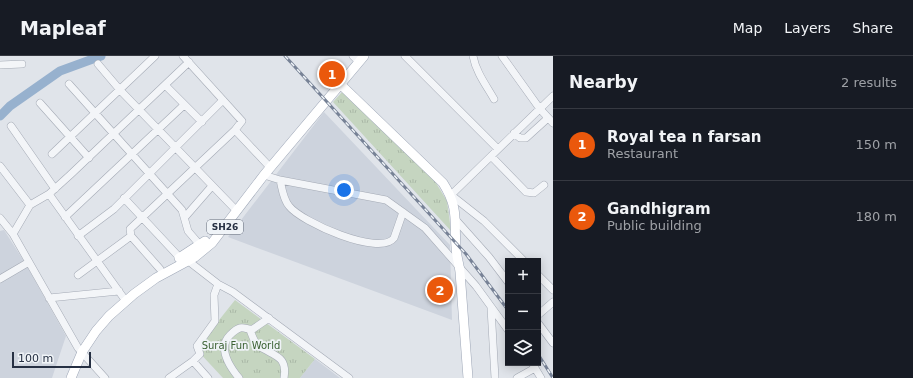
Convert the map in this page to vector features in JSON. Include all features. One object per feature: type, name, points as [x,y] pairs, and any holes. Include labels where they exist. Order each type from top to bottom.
[{"type":"main road","name":"SH26","points":[[65,378],[88,333],[121,294],[160,269],[184,259],[194,257],[212,243],[264,176],[289,147],[357,57]]},
{"type":"main road","name":"SH26","points":[[71,378],[80,350],[109,316],[134,294],[184,259],[209,238],[267,164],[338,82]]},
{"type":"main road","points":[[338,82],[443,183],[450,195],[455,208],[457,262],[468,378]]},
{"type":"main road","points":[[457,262],[455,271],[462,378]]},
{"type":"street","points":[[52,154],[155,56]]},
{"type":"street","points":[[160,269],[131,236],[130,229],[235,130],[242,121],[183,56]]},
{"type":"street","points":[[405,56],[498,149]]},
{"type":"street","points":[[473,56],[478,73],[494,99]]},
{"type":"street","points":[[502,56],[540,109],[551,120],[526,138],[520,138],[514,133]]},
{"type":"street","points":[[13,234],[30,206],[55,189],[189,62]]},
{"type":"street","points":[[0,65],[22,64]]},
{"type":"street","points":[[98,64],[120,90],[233,207]]},
{"type":"street","points":[[69,84],[182,210],[188,231],[200,245]]},
{"type":"street","points":[[164,85],[202,122]]},
{"type":"street","points":[[521,258],[484,221],[450,195],[553,96]]},
{"type":"street","points":[[78,236],[114,209],[224,100]]},
{"type":"street","points":[[40,103],[89,158]]},
{"type":"street","points":[[65,217],[184,105]]},
{"type":"street","points":[[11,126],[55,189]]},
{"type":"street","points":[[235,130],[267,164]]},
{"type":"street","points":[[491,156],[526,192],[534,193],[544,186]]},
{"type":"street","points":[[0,166],[30,206]]},
{"type":"street","points":[[264,176],[386,200],[425,228],[457,262],[505,326]]},
{"type":"street","points":[[280,180],[285,199],[289,206],[310,221],[342,236],[366,242],[387,243],[392,241],[394,238],[403,212]]},
{"type":"street","points":[[185,217],[212,186]]},
{"type":"street","points":[[49,194],[121,294]]},
{"type":"street","points":[[124,198],[184,259],[218,284],[233,292],[349,378]]},
{"type":"street","points":[[0,218],[13,234],[80,350],[105,378]]},
{"type":"street","points":[[456,220],[489,257],[505,278]]},
{"type":"street","points":[[78,275],[131,236]]},
{"type":"street","points":[[0,279],[29,262]]},
{"type":"street","points":[[541,277],[553,290]]},
{"type":"street","points":[[169,378],[179,375],[200,354],[197,346],[215,322],[214,296],[218,284]]},
{"type":"street","points":[[49,298],[121,294]]},
{"type":"street","points":[[541,312],[553,302]]},
{"type":"street","points":[[492,308],[495,378]]},
{"type":"street","points":[[239,378],[227,360],[224,348],[228,337],[238,328],[250,330],[258,327],[269,318]]},
{"type":"street","points":[[541,327],[553,343]]},
{"type":"street","points":[[250,330],[254,341],[258,346],[279,357],[284,365],[284,378]]},
{"type":"street","points":[[193,361],[208,378]]},
{"type":"street","points":[[517,378],[533,366]]},
{"type":"street","points":[[535,366],[541,378]]},
{"type":"shaded area","points":[[324,112],[450,245],[452,320],[228,237]]},
{"type":"shaded area","points":[[4,230],[25,263],[66,336],[52,378],[0,378],[0,231]]},
{"type":"shaded area","points":[[315,359],[340,378],[300,378]]},
{"type":"green space","points":[[343,91],[433,178],[447,201],[451,231],[333,102]]},
{"type":"green space","name":"Suraj Fun World","points":[[235,300],[315,359],[300,378],[223,378],[196,349]]},
{"type":"waterway","points":[[0,116],[10,106],[60,71],[101,56]]},
{"type":"railway","points":[[285,56],[466,254],[505,306]]},
{"type":"railway","points":[[541,359],[553,378]]},
{"type":"place","name":"Royal tea n farsan","points":[[332,74]]},
{"type":"place","name":"Gandhigram","points":[[440,290]]}]
